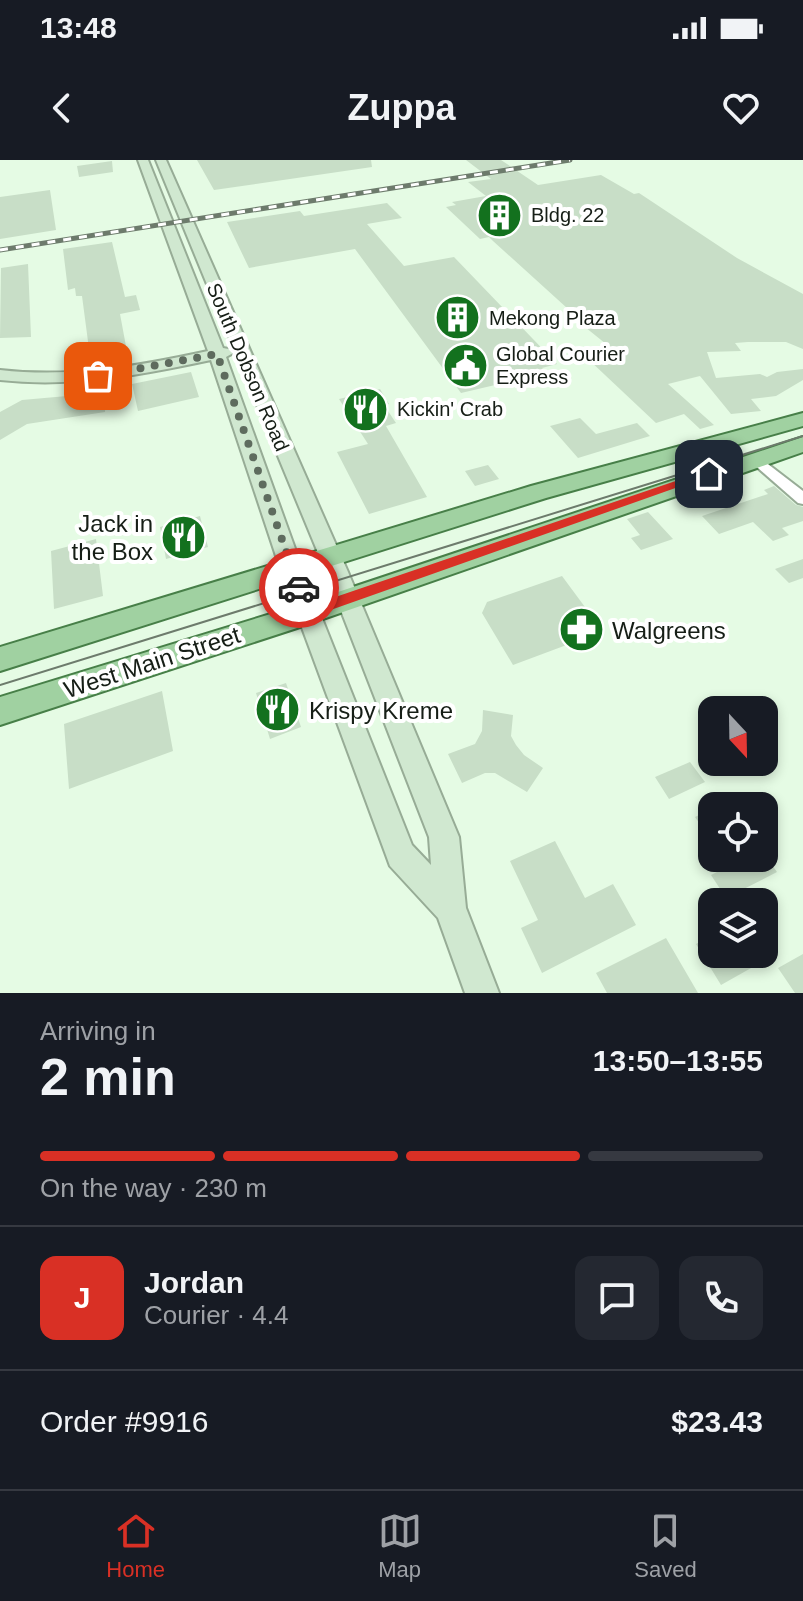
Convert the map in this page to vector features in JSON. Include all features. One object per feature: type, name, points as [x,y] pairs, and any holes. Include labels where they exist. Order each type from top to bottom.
[{"type":"main road","name":"South Dobson Road","points":[[143,160],[217,354],[308,612],[401,855],[450,908]]},
{"type":"main road","name":"South Dobson Road","points":[[161,160],[334,564],[444,837],[450,908]]},
{"type":"main road","points":[[190,283],[202,287],[207,296],[218,298]]},
{"type":"main road","points":[[0,375],[50,378],[109,375],[240,350]]},
{"type":"main road","name":"West Main Street","points":[[0,659],[334,564],[539,492],[803,419]]},
{"type":"main road","name":"West Main Street","points":[[0,711],[348,599],[803,444]]},
{"type":"main road","points":[[450,908],[482,993]]},
{"type":"street","points":[[756,459],[803,499]]},
{"type":"building","points":[[197,160],[371,160],[372,167],[214,190]]},
{"type":"building","points":[[466,160],[501,160],[538,185],[601,175],[634,194],[639,193],[737,258],[803,294],[803,349],[786,342],[748,342],[735,343],[741,351],[707,352],[716,378],[760,374],[767,377],[777,372],[803,369],[803,380],[776,396],[751,399],[761,411],[731,414],[700,376],[668,384],[714,425],[700,429],[684,414],[656,423],[588,359],[616,352],[575,319],[578,318],[489,237],[480,239],[446,207],[456,205],[452,202],[486,196],[468,182],[491,179]]},
{"type":"building","points":[[112,161],[113,172],[79,177],[77,166]]},
{"type":"building","points":[[50,190],[56,230],[0,239],[0,197]]},
{"type":"building","name":"Mekong Plaza","points":[[387,203],[402,218],[367,224],[404,266],[454,257],[557,364],[542,368],[547,373],[461,393],[355,249],[249,268],[227,222],[300,211],[304,216]]},
{"type":"building","points":[[112,242],[125,297],[136,295],[140,310],[120,314],[128,357],[100,362],[98,347],[89,349],[82,296],[76,296],[75,288],[68,290],[63,249]]},
{"type":"building","points":[[28,264],[31,337],[0,338],[1,268]]},
{"type":"building","points":[[191,372],[199,397],[138,411],[132,384]]},
{"type":"building","points":[[106,388],[105,412],[27,424],[0,440],[0,412],[22,400],[67,396]]},
{"type":"building","points":[[380,389],[389,404],[384,405],[396,423],[386,426],[427,497],[369,514],[337,452],[368,444],[339,399]]},
{"type":"building","points":[[580,418],[596,434],[637,423],[650,436],[578,458],[550,426]]},
{"type":"building","points":[[488,465],[499,479],[475,486],[465,471]]},
{"type":"building","points":[[774,486],[796,505],[803,507],[803,521],[782,528],[789,535],[773,541],[753,522],[719,534],[702,516],[768,494],[764,490]]},
{"type":"building","points":[[648,512],[673,539],[641,550],[631,538],[640,535],[627,519]]},
{"type":"building","name":"Jack in the Box","points":[[200,516],[208,547],[166,559],[160,527]]},
{"type":"building","points":[[96,539],[103,596],[54,609],[51,551]]},
{"type":"building","points":[[803,559],[803,578],[789,583],[775,569]]},
{"type":"building","name":"Walgreens","points":[[562,576],[599,626],[596,634],[513,665],[482,613],[487,602]]},
{"type":"building","name":"Krispy Kreme","points":[[286,683],[301,727],[270,739],[256,693]]},
{"type":"building","points":[[162,691],[173,751],[69,789],[64,724]]},
{"type":"building","points":[[483,710],[513,715],[511,736],[516,745],[524,755],[543,768],[527,792],[495,773],[485,773],[462,783],[448,754],[475,744],[482,731]]},
{"type":"building","points":[[690,762],[705,782],[669,799],[655,777]]},
{"type":"building","points":[[555,841],[585,898],[613,884],[636,925],[542,973],[521,928],[538,920],[510,861]]},
{"type":"building","points":[[717,872],[777,872],[746,888],[719,888],[711,875]]},
{"type":"building","points":[[666,938],[698,993],[607,993],[596,973]]},
{"type":"building","points":[[803,954],[803,993],[795,993],[778,968]]},
{"type":"building","points":[[711,968],[751,968],[721,985]]},
{"type":"tram line","points":[[0,685],[803,436]]},
{"type":"railway","points":[[0,250],[570,160]]},
{"type":"way so far","points":[[98,376],[217,354],[299,588]]},
{"type":"place","name":"Bldg. 22","points":[[500,215]]},
{"type":"place","name":"Mekong Plaza","points":[[458,318]]},
{"type":"place","name":"Global Courier Express","points":[[465,366]]},
{"type":"place","name":"Kickin' Crab","points":[[366,409]]},
{"type":"place","name":"Jack in the Box","points":[[184,537]]},
{"type":"place","name":"Walgreens","points":[[581,630]]},
{"type":"place","name":"Krispy Kreme","points":[[278,710]]},
{"type":"route","points":[[299,588],[308,612],[709,474]]}]
